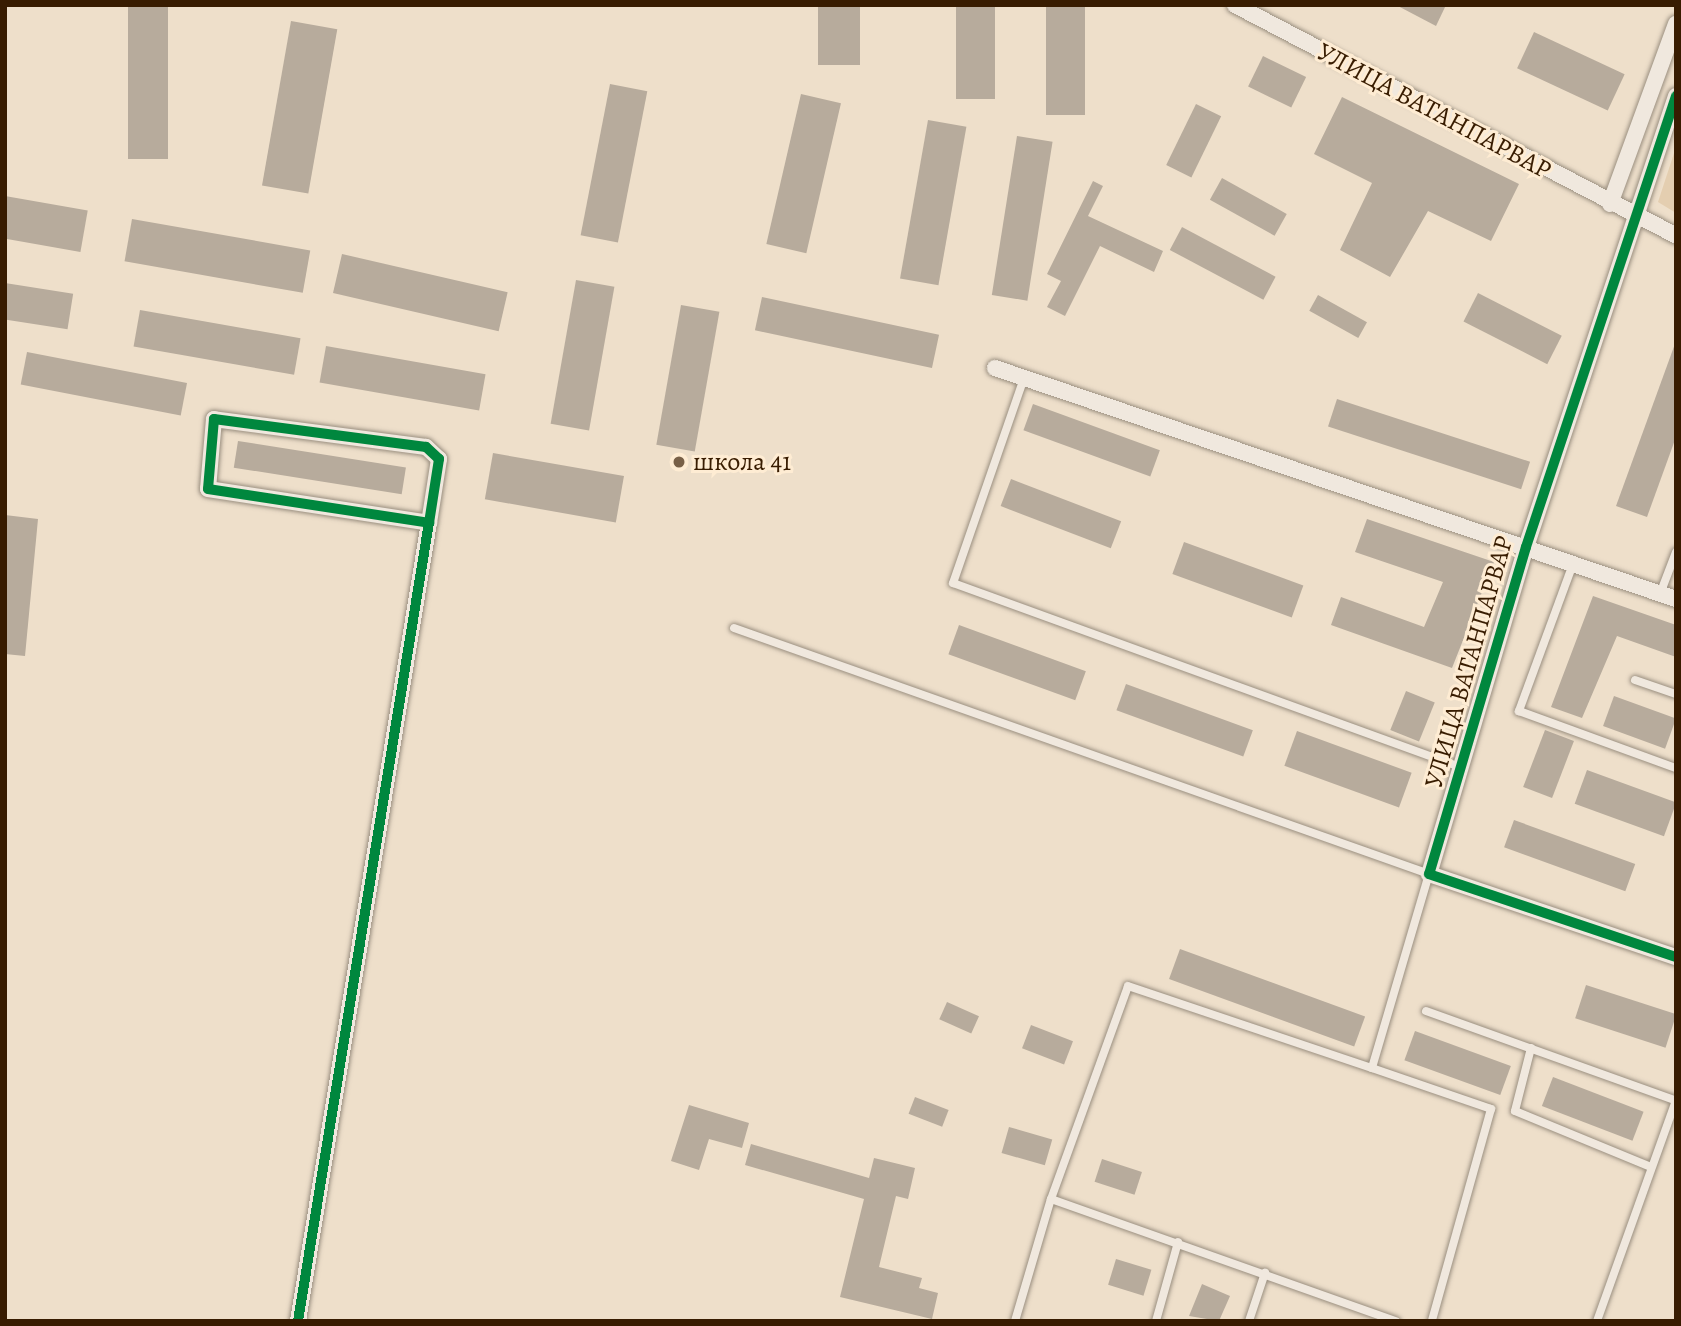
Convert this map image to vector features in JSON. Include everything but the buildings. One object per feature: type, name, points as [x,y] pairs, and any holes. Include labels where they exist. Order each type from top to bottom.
[{"type":"street","name":"УЛИЦА ВАТАНПАРВАР","points":[[1235,5],[1609,204],[1676,236]]},
{"type":"street","points":[[1609,204],[1676,23]]},
{"type":"street","points":[[1633,216],[1676,96]]},
{"type":"street","name":"УЛИЦА ВАТАНПАРВАР","points":[[1430,874],[1526,547],[1633,216]]},
{"type":"street","points":[[995,368],[1668,596]]},
{"type":"street","points":[[298,1321],[429,523],[439,459],[426,447],[214,419],[208,489],[429,523]]},
{"type":"street","points":[[1430,874],[1676,957]]},
{"type":"lane","points":[[1024,378],[953,583],[1463,768]]},
{"type":"lane","points":[[1668,596],[1676,552]]},
{"type":"lane","points":[[1573,564],[1519,711],[1676,768]]},
{"type":"lane","points":[[734,628],[1430,874],[1372,1068]]},
{"type":"lane","points":[[1635,680],[1676,694]]},
{"type":"lane","points":[[1015,1321],[1051,1199],[1128,986],[1491,1109],[1432,1321]]},
{"type":"lane","points":[[1426,1011],[1675,1100],[1597,1321]]},
{"type":"lane","points":[[1531,1048],[1515,1111],[1651,1167]]},
{"type":"lane","points":[[1051,1199],[1395,1321]]},
{"type":"lane","points":[[1156,1321],[1178,1242]]},
{"type":"lane","points":[[1249,1321],[1265,1273]]},
{"type":"shaded area","points":[[1676,147],[1676,213],[1658,202]]},
{"type":"cycle path","points":[[1676,96],[1526,547],[1429,874],[1676,957]]},
{"type":"cycle path","points":[[298,1321],[429,523],[439,459],[426,447],[214,419],[208,489],[429,523]]},
{"type":"place","name":"школа 41","points":[[679,462]]}]
